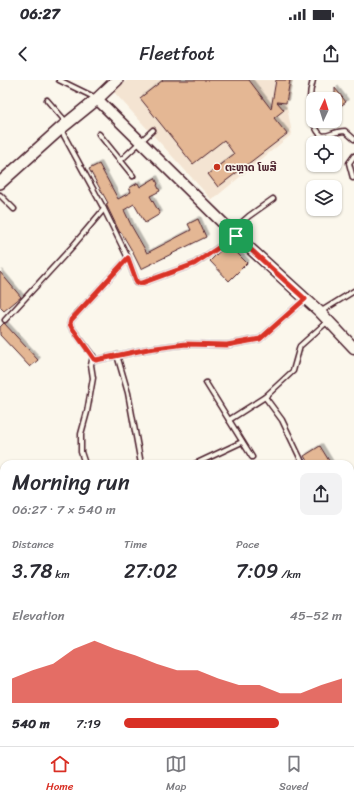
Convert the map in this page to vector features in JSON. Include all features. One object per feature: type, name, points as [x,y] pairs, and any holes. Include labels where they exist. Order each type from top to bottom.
[{"type":"main road","points":[[0,183],[117,80]]},
{"type":"street","points":[[97,99],[234,234],[320,312],[354,348]]},
{"type":"lane","points":[[59,80],[97,99]]},
{"type":"lane","points":[[311,92],[313,80]]},
{"type":"lane","points":[[47,100],[64,126],[128,258],[137,283],[142,283],[194,264],[234,234],[249,216],[273,198]]},
{"type":"lane","points":[[315,128],[320,135],[324,136],[345,131],[354,139]]},
{"type":"lane","points":[[120,161],[153,130]]},
{"type":"lane","points":[[99,134],[133,176]]},
{"type":"lane","points":[[353,178],[349,163],[354,156]]},
{"type":"lane","points":[[0,195],[14,209]]},
{"type":"lane","points":[[5,320],[72,247],[104,209]]},
{"type":"lane","points":[[128,258],[71,320],[70,324],[72,328],[96,360],[148,349],[186,344],[227,345],[260,339],[305,299]]},
{"type":"lane","points":[[320,312],[354,292]]},
{"type":"lane","points":[[230,420],[265,397],[293,371],[300,346],[328,321]]},
{"type":"lane","points":[[117,355],[128,393],[140,460]]},
{"type":"lane","points":[[84,460],[81,452],[81,434],[87,412],[93,378],[91,365],[93,356]]},
{"type":"lane","points":[[206,384],[252,457]]},
{"type":"lane","points":[[265,397],[282,420],[301,460]]},
{"type":"lane","points":[[204,460],[242,442]]},
{"type":"shaded area","name":"ຕະຫຼາດ ໂພສີ","points":[[127,80],[293,80],[287,106],[292,134],[212,200],[113,91]]},
{"type":"building","name":"ຕະຫຼາດ ໂພສີ","points":[[163,80],[249,80],[271,109],[276,80],[290,80],[286,103],[277,102],[284,110],[274,118],[287,134],[218,187],[208,174],[234,154],[224,140],[193,164],[140,98]]},
{"type":"building","points":[[342,97],[346,102],[342,105]]},
{"type":"building","points":[[99,164],[118,199],[131,192],[129,188],[138,183],[140,187],[155,178],[160,191],[150,196],[160,214],[145,223],[134,204],[124,210],[147,253],[191,230],[188,224],[198,219],[206,237],[141,269],[131,249],[121,232],[120,233],[106,204],[108,203],[89,169]]},
{"type":"building","points":[[229,245],[247,263],[229,281],[210,261]]},
{"type":"building","points":[[0,272],[21,297],[4,311],[0,307]]},
{"type":"building","points":[[4,323],[38,360],[30,367],[0,335],[0,327]]},
{"type":"building","points":[[320,446],[329,460],[306,460],[304,456]]},
{"type":"place","name":"ຕະຫຼາດ ໂພສີ","points":[[217,167]]},
{"type":"route","points":[[236,236],[305,299],[260,339],[227,345],[186,344],[148,349],[96,360],[72,328],[70,324],[71,320],[128,258],[137,283],[139,284],[194,264],[236,236]]}]
